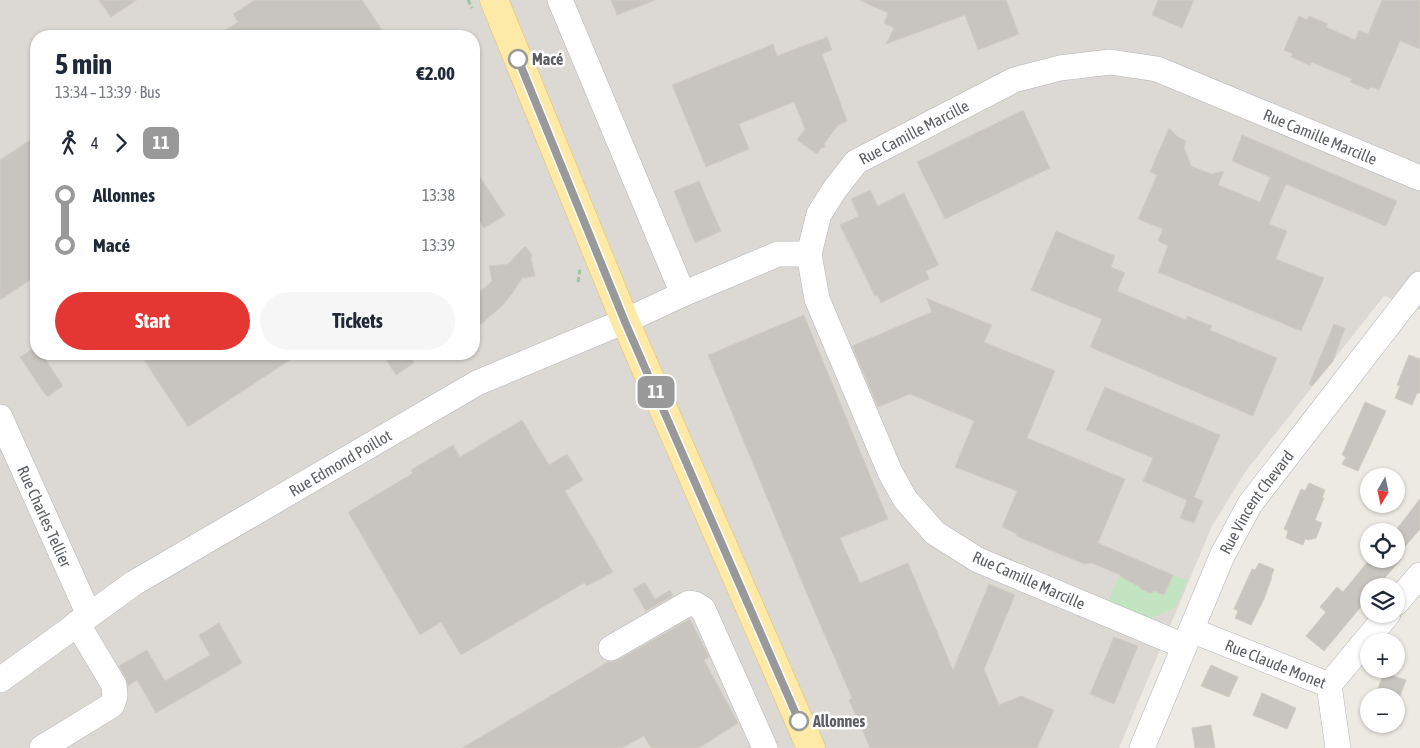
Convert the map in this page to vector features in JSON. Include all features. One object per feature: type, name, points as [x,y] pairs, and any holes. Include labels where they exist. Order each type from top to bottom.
[{"type":"main road","points":[[494,0],[625,322],[811,748]]},
{"type":"street","points":[[560,0],[683,294]]},
{"type":"street","name":"Rue Camille Marcille","points":[[1188,638],[978,560],[935,533],[905,500],[890,472],[817,300],[809,254],[820,214],[834,188],[856,162],[1014,80],[1060,68],[1110,62],[1157,69],[1420,178]]},
{"type":"street","name":"Rue Edmond Poillot","points":[[0,680],[134,583],[477,383],[625,322],[683,294],[778,254],[809,254]]},
{"type":"street","name":"Rue Vincent Chevard","points":[[1142,748],[1222,556],[1250,504],[1420,284]]},
{"type":"street","name":"Rue Charles Tellier","points":[[0,418],[78,623],[114,685],[115,696],[112,706],[42,748]]},
{"type":"street","points":[[1405,592],[1420,575]]},
{"type":"street","points":[[612,648],[689,604],[695,604],[703,610],[765,748]]},
{"type":"street","points":[[1329,684],[1380,623]]},
{"type":"street","name":"Rue Claude Monet","points":[[1188,638],[1329,684],[1338,748]]},
{"type":"shaded area","points":[[0,0],[1420,0],[1420,310],[1384,296],[1246,471],[1212,526],[1119,748],[0,748]]},
{"type":"green space","points":[[1120,575],[1141,589],[1150,593],[1155,591],[1164,595],[1173,575],[1187,580],[1175,608],[1151,618],[1108,601]]},
{"type":"building","points":[[99,0],[137,0],[111,17]]},
{"type":"building","points":[[255,0],[362,0],[382,30],[225,30],[238,22],[233,14]]},
{"type":"building","points":[[611,0],[653,0],[653,1],[617,15]]},
{"type":"building","points":[[859,0],[1006,0],[1019,34],[978,50],[965,15],[886,44],[894,28],[884,23],[888,13]]},
{"type":"building","points":[[1158,0],[1194,0],[1182,28],[1152,15]]},
{"type":"building","points":[[1382,0],[1420,0],[1420,49],[1400,41],[1379,90],[1370,87],[1369,90],[1350,82],[1352,79],[1311,62],[1310,65],[1291,57],[1293,54],[1284,50],[1299,16],[1307,20],[1309,16],[1328,24],[1326,27],[1355,40],[1359,31],[1368,34]]},
{"type":"building","points":[[827,37],[832,50],[822,54],[847,121],[838,125],[824,144],[825,147],[821,148],[817,154],[797,140],[805,129],[794,102],[739,124],[749,149],[706,167],[672,85],[773,44],[777,56]]},
{"type":"building","points":[[1023,110],[1050,168],[945,219],[917,162]]},
{"type":"building","points":[[1169,128],[1178,137],[1186,141],[1184,148],[1191,166],[1211,174],[1224,171],[1218,185],[1260,202],[1270,177],[1232,161],[1242,135],[1397,201],[1386,226],[1286,184],[1269,224],[1287,231],[1276,259],[1324,278],[1301,331],[1158,272],[1168,246],[1158,241],[1163,229],[1138,219],[1157,175],[1150,172]]},
{"type":"building","points":[[30,140],[30,280],[0,300],[0,160]]},
{"type":"building","points":[[480,177],[505,215],[484,228],[480,222]]},
{"type":"building","points":[[699,181],[721,231],[695,243],[674,191]]},
{"type":"building","points":[[870,190],[878,206],[904,193],[939,265],[926,271],[929,279],[881,303],[877,295],[875,296],[840,225],[859,216],[851,199]]},
{"type":"building","points":[[1056,231],[1115,256],[1111,267],[1125,273],[1117,291],[1186,320],[1187,316],[1212,326],[1210,330],[1277,358],[1253,416],[1090,347],[1102,319],[1031,290]]},
{"type":"building","points":[[525,246],[532,255],[535,276],[522,278],[502,306],[480,325],[480,292],[492,281],[489,266],[508,264]]},
{"type":"building","points":[[926,298],[992,325],[984,342],[1055,371],[1027,438],[1125,479],[1098,543],[1173,575],[1164,595],[1155,591],[1150,593],[1120,575],[1092,563],[1084,564],[1016,536],[1017,534],[1002,527],[1017,491],[955,467],[974,421],[910,394],[878,407],[852,346],[932,312]]},
{"type":"building","points":[[804,315],[888,519],[840,538],[860,583],[908,563],[953,670],[989,584],[1015,595],[984,669],[999,705],[1021,696],[1054,710],[1037,748],[870,748],[849,700],[852,698],[708,355]]},
{"type":"building","points":[[1334,324],[1345,328],[1333,361],[1312,386],[1309,384]]},
{"type":"building","points":[[30,351],[30,360],[46,360],[63,386],[47,397],[20,357]]},
{"type":"building","points":[[1409,355],[1420,359],[1420,393],[1417,393],[1412,405],[1395,398],[1400,386],[1397,385]]},
{"type":"building","points":[[144,360],[290,360],[188,427]]},
{"type":"building","points":[[386,360],[412,360],[414,363],[396,375]]},
{"type":"building","points":[[1105,387],[1220,435],[1194,497],[1203,501],[1194,523],[1180,518],[1187,500],[1143,481],[1153,458],[1086,430]]},
{"type":"building","points":[[1365,402],[1386,411],[1358,471],[1342,464],[1346,457],[1342,455]]},
{"type":"building","points":[[522,420],[549,465],[567,454],[583,480],[565,491],[613,572],[587,586],[584,583],[461,655],[441,622],[420,635],[348,512],[413,473],[411,470],[453,445],[460,457]]},
{"type":"building","points":[[1309,483],[1325,490],[1322,498],[1324,498],[1315,520],[1322,523],[1316,538],[1305,539],[1303,545],[1286,538],[1288,531],[1284,529],[1301,489],[1305,491]]},
{"type":"building","points":[[1420,499],[1420,529],[1405,546],[1405,523],[1401,523]]},
{"type":"building","points":[[1259,563],[1274,569],[1264,599],[1251,625],[1235,618],[1238,611],[1234,609],[1252,569],[1255,570]]},
{"type":"building","points":[[1363,568],[1393,568],[1385,578],[1360,578],[1360,608],[1324,651],[1306,636],[1326,612],[1320,607],[1337,587],[1343,592]]},
{"type":"building","points":[[645,582],[655,599],[670,590],[673,596],[646,611],[633,589]]},
{"type":"building","points":[[690,619],[709,657],[704,660],[738,723],[699,748],[651,748],[644,736],[622,748],[462,748],[608,662],[618,660]]},
{"type":"building","points":[[219,623],[242,663],[156,713],[137,680],[128,686],[119,666],[147,650],[165,681],[210,655],[199,635]]},
{"type":"building","points":[[1114,637],[1138,646],[1114,704],[1090,694]]},
{"type":"building","points":[[1211,665],[1238,677],[1229,697],[1201,686]]},
{"type":"building","points":[[1382,678],[1406,680],[1403,688],[1378,688]]},
{"type":"building","points":[[1262,693],[1296,708],[1287,729],[1253,715]]},
{"type":"building","points":[[1211,725],[1215,748],[1195,748],[1192,728]]},
{"type":"bus line","name":"11","points":[[518,59],[625,322],[799,721]]},
{"type":"place","name":"Macé","points":[[518,59]]},
{"type":"place","name":"Allonnes","points":[[799,721]]}]
